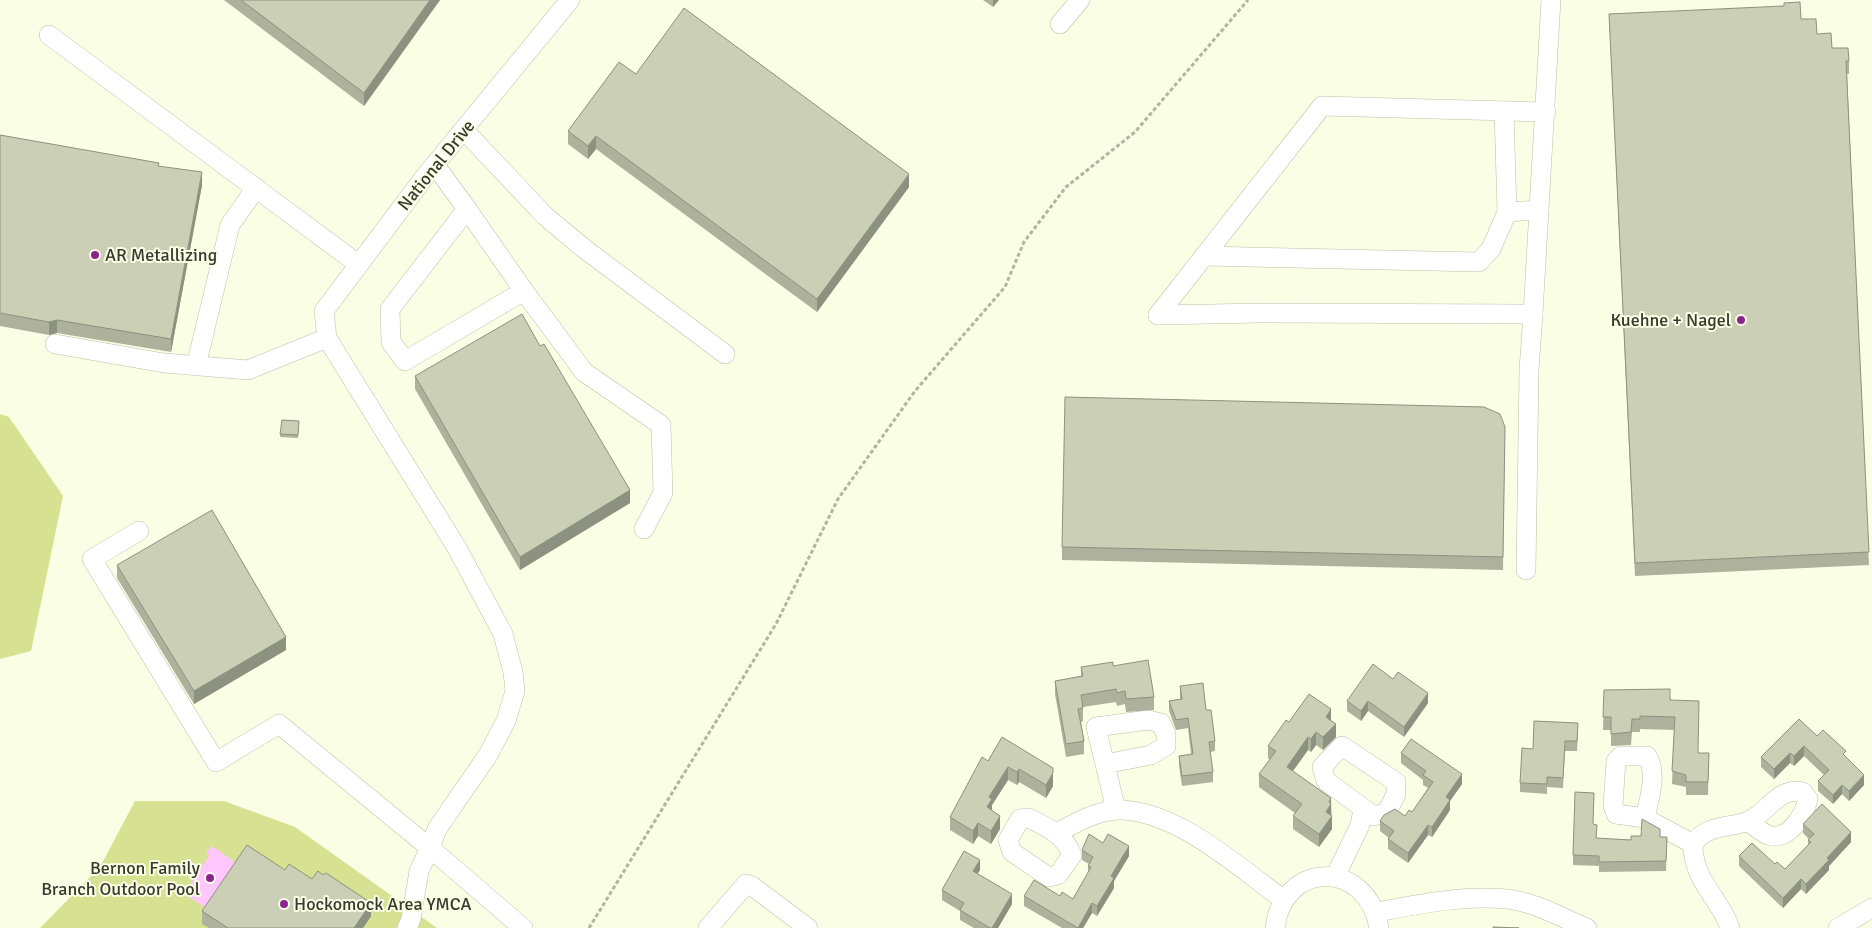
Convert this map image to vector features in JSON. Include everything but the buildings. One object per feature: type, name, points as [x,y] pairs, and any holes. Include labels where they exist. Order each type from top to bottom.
[{"type":"street","name":"National Drive","points":[[327,338],[324,311],[435,165],[570,0]]},
{"type":"street","points":[[1060,24],[1080,0]]},
{"type":"street","points":[[1526,570],[1529,370],[1552,0]]},
{"type":"street","points":[[49,36],[358,264]]},
{"type":"street","points":[[1532,314],[1260,313],[1158,315],[1322,106],[1546,112]]},
{"type":"street","points":[[1204,256],[1479,262],[1492,249],[1507,212],[1504,111]]},
{"type":"street","points":[[464,130],[545,216],[586,250],[725,354]]},
{"type":"street","points":[[435,165],[584,372],[661,425],[663,493],[644,529]]},
{"type":"street","points":[[196,366],[230,225],[256,188]]},
{"type":"street","points":[[467,209],[390,309],[390,342],[405,361],[524,291]]},
{"type":"street","points":[[1507,212],[1540,210]]},
{"type":"street","points":[[55,344],[164,363],[248,370],[327,338],[457,548],[503,634],[513,672],[515,691],[506,720],[488,755],[437,829],[418,871],[408,928]]},
{"type":"street","points":[[138,531],[92,559],[216,762],[279,724],[430,848],[523,928]]},
{"type":"street","points":[[1105,764],[1116,810]]},
{"type":"street","points":[[1335,877],[1360,825],[1364,809]]},
{"type":"street","points":[[1057,833],[1082,820],[1116,810],[1156,816],[1197,837],[1284,900]]},
{"type":"street","points":[[1645,818],[1693,844]]},
{"type":"street","points":[[1730,928],[1721,908],[1702,884],[1693,855],[1693,844],[1698,836],[1715,828],[1748,821]]},
{"type":"street","points":[[1275,928],[1277,915],[1284,900],[1293,888],[1306,881],[1320,877],[1335,877],[1349,881],[1361,889],[1370,900],[1378,920],[1439,900],[1508,899],[1529,904],[1588,928]]},
{"type":"street","points":[[708,928],[746,884],[752,886],[808,928]]},
{"type":"street","points":[[1838,928],[1872,908]]},
{"type":"path","points":[[589,928],[776,624],[838,499],[882,437],[915,391],[1005,287],[1024,242],[1066,187],[1135,132],[1248,0]]},
{"type":"green space","points":[[0,414],[9,417],[63,496],[31,651],[0,659]]},
{"type":"green space","points":[[135,801],[224,801],[295,827],[437,928],[40,928],[100,867]]},
{"type":"shaded area","name":"Bernon Family Branch Outdoor Pool","points":[[212,846],[236,863],[205,907],[184,894],[209,856],[206,853]]},
{"type":"place","name":"AR Metallizing","points":[[95,255]]},
{"type":"place","name":"Kuehne + Nagel","points":[[1741,320]]},
{"type":"place","name":"Bernon Family Branch Outdoor Pool","points":[[210,878]]},
{"type":"place","name":"Hockomock Area YMCA","points":[[284,904]]}]
